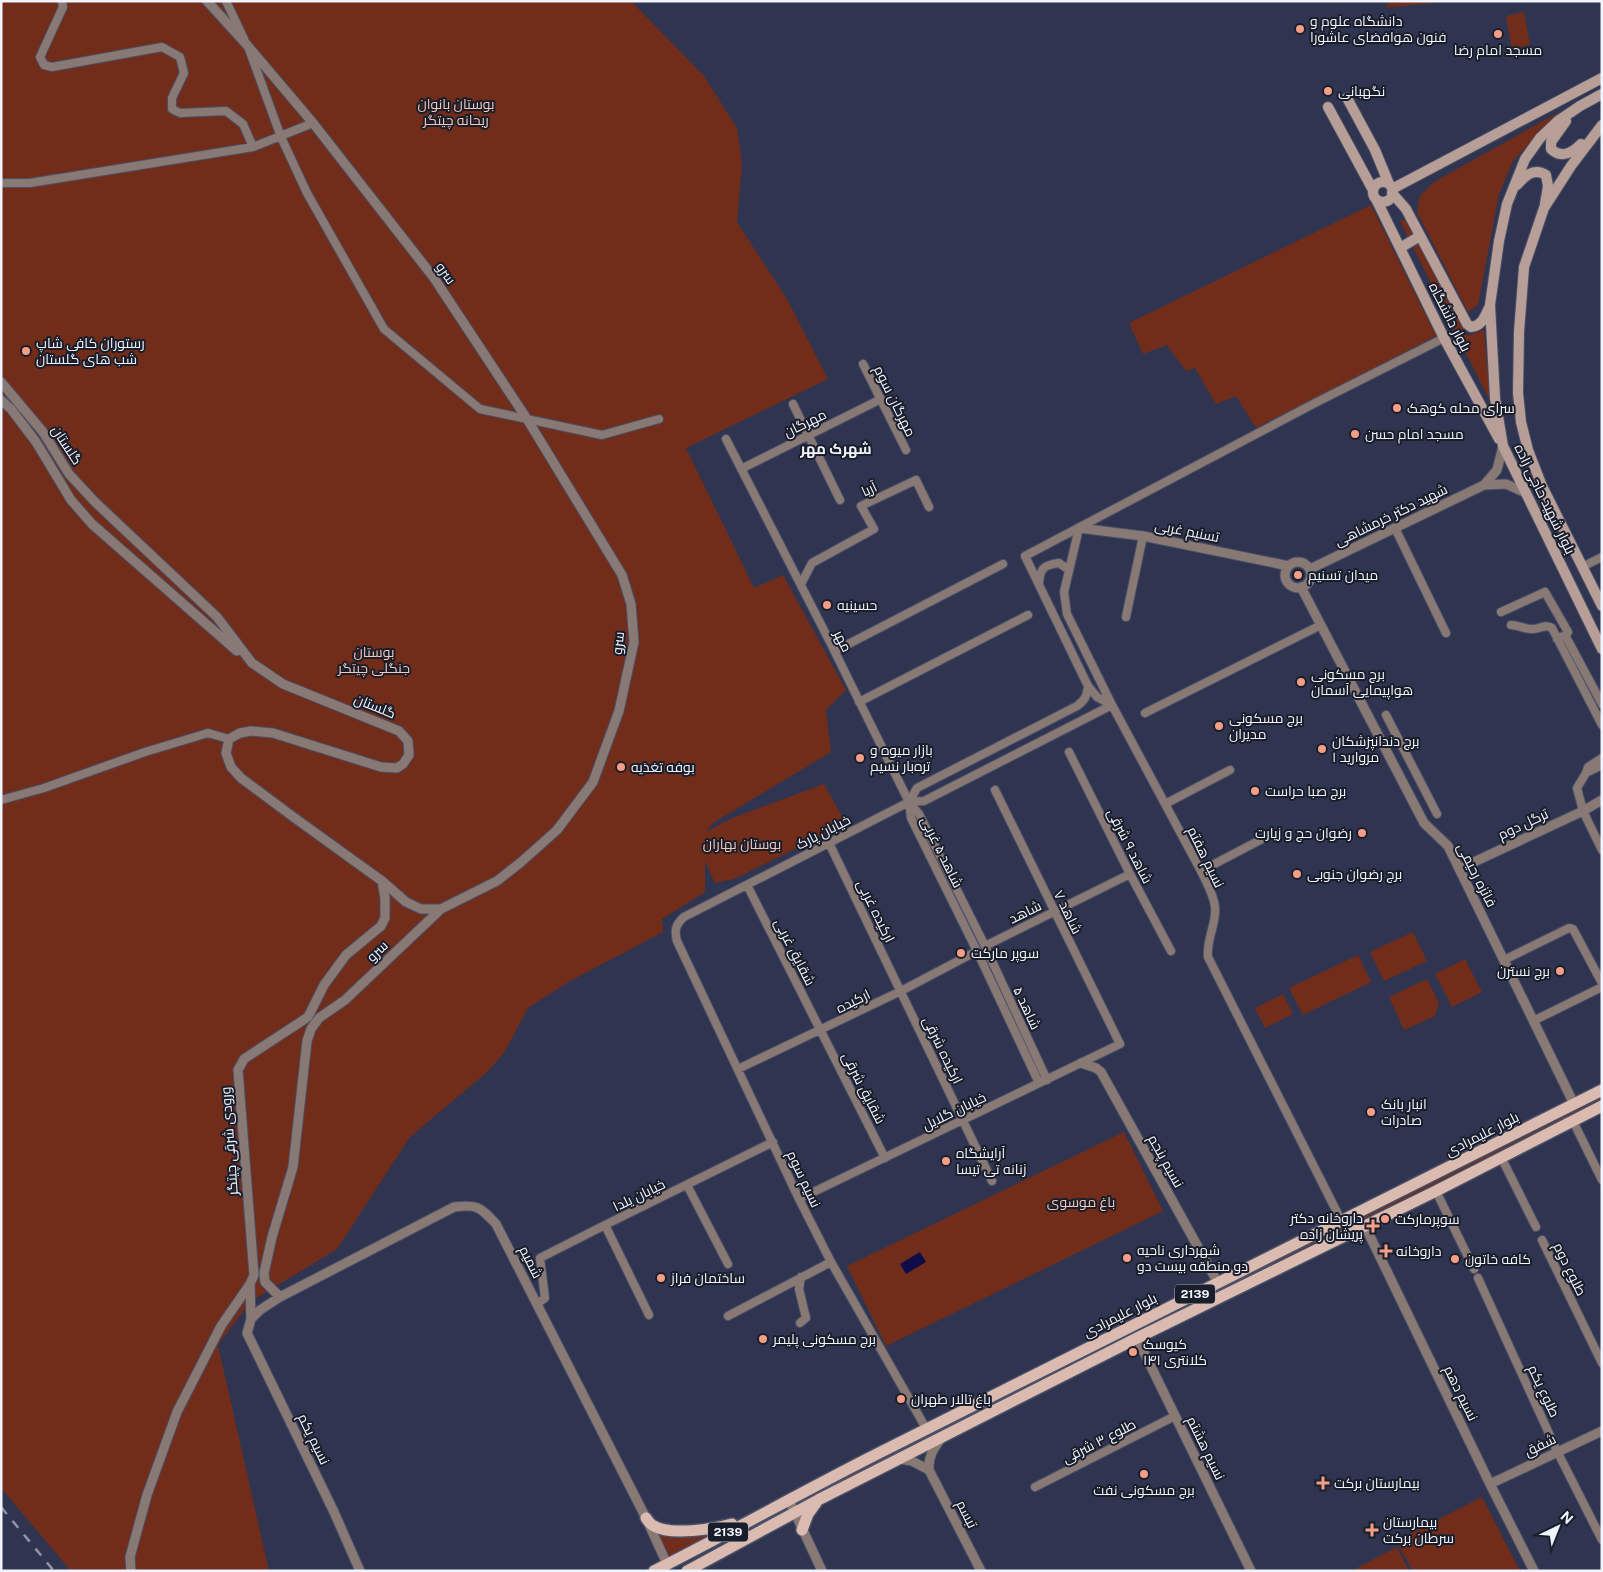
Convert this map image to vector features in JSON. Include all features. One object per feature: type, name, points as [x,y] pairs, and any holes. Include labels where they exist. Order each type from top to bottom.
[{"type":"main road","points":[[1391,189],[1602,78]]},
{"type":"main road","name":"بلوار شهید حاجی زاده","points":[[1602,94],[1558,121],[1540,138],[1525,158],[1507,204],[1499,241],[1490,305],[1494,388],[1503,446],[1602,649]]},
{"type":"main road","name":"بلوار دانشگاه","points":[[1348,98],[1375,150],[1391,189],[1406,209],[1467,324],[1471,327],[1481,324],[1490,305]]},
{"type":"main road","name":"بلوار دانشگاه","points":[[1328,106],[1444,338],[1503,446]]},
{"type":"main road","points":[[1580,106],[1551,142],[1552,149],[1556,153],[1564,155],[1573,152],[1600,127]]},
{"type":"main road","name":"بلوار شهید حاجی زاده","points":[[1600,127],[1544,208],[1524,267],[1519,332],[1519,402],[1521,422],[1528,450],[1542,486],[1602,606]]},
{"type":"main road","points":[[1512,192],[1523,178],[1532,172],[1540,171],[1546,174],[1548,186],[1544,208]]},
{"type":"main road","points":[[1379,183],[1391,189],[1390,198],[1385,202],[1374,195],[1379,183]]},
{"type":"main road","points":[[1400,248],[1420,236]]},
{"type":"main road","name":"بلوار علیمرادی","points":[[654,1571],[789,1500],[1218,1282],[1342,1222],[1602,1090]]},
{"type":"main road","name":"بلوار علیمرادی","points":[[687,1571],[818,1500],[1137,1338],[1365,1226],[1602,1106]]},
{"type":"main road","points":[[802,1530],[808,1514],[818,1500]]},
{"type":"main road","points":[[646,1518],[654,1526],[665,1530],[691,1531],[717,1528],[750,1520]]},
{"type":"street","points":[[62,1],[63,7],[40,57],[44,65],[52,67],[162,47],[180,57],[184,73],[172,98],[172,109],[180,113],[226,111],[243,124],[253,146]]},
{"type":"street","name":"سرو","points":[[207,1],[313,123],[434,278],[527,419],[622,575],[631,604],[634,642],[619,711],[593,782],[556,830],[497,881],[441,909],[345,1000],[319,1018],[311,1028],[307,1041],[293,1167],[264,1266],[265,1282],[280,1297]]},
{"type":"street","points":[[226,1],[247,45],[281,137],[308,193],[384,329],[480,409],[602,435],[659,419]]},
{"type":"street","points":[[1,183],[30,184],[253,146],[281,137],[313,123]]},
{"type":"street","points":[[1112,705],[1097,697],[1088,686],[1025,556],[1315,403],[1444,338]]},
{"type":"street","name":"مهرگان سوم","points":[[863,364],[906,450]]},
{"type":"street","name":"گلستان","points":[[1,382],[43,432],[69,474],[95,502],[217,617],[252,663],[283,684],[399,731],[408,741],[409,755],[403,764],[397,768],[380,767],[273,733],[251,731],[240,733],[229,739]]},
{"type":"street","name":"مهرگان","points":[[741,469],[880,399]]},
{"type":"street","points":[[1,400],[36,442],[71,500],[92,524],[252,663]]},
{"type":"street","points":[[793,404],[840,500]]},
{"type":"street","name":"مهر","points":[[726,439],[835,651],[909,802]]},
{"type":"street","name":"شهید دکتر خرمشاهی","points":[[1484,485],[1497,470],[1503,446]]},
{"type":"street","name":"آریا","points":[[801,584],[812,563],[874,529],[861,506],[916,480],[929,508]]},
{"type":"street","name":"شهید دکتر خرمشاهی","points":[[1310,569],[1484,485],[1506,484],[1526,493]]},
{"type":"street","name":"تسنیم غربی","points":[[1079,528],[1143,536],[1289,566]]},
{"type":"street","name":"نسیم هفتم","points":[[1079,528],[1064,592],[1067,614],[1213,899],[1215,908],[1207,947],[1208,957],[1342,1222]]},
{"type":"street","points":[[1395,528],[1446,633]]},
{"type":"street","points":[[1126,617],[1143,536]]},
{"type":"street","points":[[1582,567],[1602,557]]},
{"type":"street","points":[[1296,562],[1300,562],[1310,569],[1310,580],[1301,587],[1293,586],[1287,581],[1286,573],[1289,566],[1296,562]]},
{"type":"street","points":[[1039,583],[1040,573],[1047,565],[1059,563],[1069,570]]},
{"type":"street","points":[[835,651],[1003,564]]},
{"type":"street","name":"فائزه رحیمی","points":[[1301,587],[1405,790],[1424,823],[1448,846],[1574,1104]]},
{"type":"street","points":[[1501,612],[1545,592],[1568,632],[1566,635],[1602,704]]},
{"type":"street","points":[[859,702],[1028,615]]},
{"type":"street","points":[[1145,713],[1321,625]]},
{"type":"street","points":[[1511,625],[1531,629],[1549,626],[1602,725]]},
{"type":"street","points":[[1557,640],[1566,635]]},
{"type":"street","name":"خیابان پارک","points":[[909,802],[916,788],[1077,706],[1084,701],[1088,686]]},
{"type":"street","name":"خیابان پارک","points":[[675,931],[676,926],[684,917],[909,802],[924,801],[1112,705]]},
{"type":"street","points":[[1386,715],[1436,814]]},
{"type":"street","points":[[1,800],[44,788],[145,752],[208,733],[229,739],[226,753],[231,767],[241,778],[382,880],[406,902],[422,909],[441,909]]},
{"type":"street","name":"شاهد ۹ شرقی","points":[[1068,752],[1171,951]]},
{"type":"street","points":[[1602,758],[1588,767],[1577,788],[1583,811],[1602,850]]},
{"type":"street","points":[[1586,774],[1602,765]]},
{"type":"street","points":[[1165,804],[1230,770]]},
{"type":"street","points":[[1405,790],[1420,782]]},
{"type":"street","name":"شاهد ۷","points":[[995,790],[1120,1044]]},
{"type":"street","name":"شاهد ۵ غربی","points":[[909,802],[919,814],[985,946]]},
{"type":"street","name":"شاهد ۵ غربی","points":[[909,802],[911,818],[977,951]]},
{"type":"street","name":"ترگل دوم","points":[[1459,869],[1600,802]]},
{"type":"street","points":[[1200,871],[1264,838]]},
{"type":"street","name":"ارکیده غربی","points":[[829,843],[901,991]]},
{"type":"street","name":"شاهد","points":[[985,946],[1130,874]]},
{"type":"street","name":"ورودی شرقی چیتگر","points":[[250,1284],[254,1275],[238,1070],[244,1059],[308,1017],[324,985],[346,955],[381,926],[385,918],[382,880]]},
{"type":"street","name":"شقایق غربی","points":[[747,885],[821,1030]]},
{"type":"street","points":[[1504,960],[1571,928],[1574,929],[1602,985],[1533,1021]]},
{"type":"street","name":"نسیم سوم","points":[[675,931],[677,940],[799,1200],[831,1262],[927,1430]]},
{"type":"street","name":"شاهد ۵","points":[[985,946],[1047,1080]]},
{"type":"street","name":"شاهد ۵","points":[[977,951],[1039,1084]]},
{"type":"street","name":"ارکیده","points":[[738,1069],[901,991],[977,951]]},
{"type":"street","name":"ارکیده شرقی","points":[[901,991],[963,1120]]},
{"type":"street","name":"شقایق شرقی","points":[[821,1030],[885,1158]]},
{"type":"street","name":"خیابان گلایل","points":[[799,1200],[1120,1044]]},
{"type":"street","name":"نسیم پنجم","points":[[1081,1063],[1102,1072],[1218,1282]]},
{"type":"street","points":[[963,1120],[992,1181]]},
{"type":"street","points":[[1573,1121],[1602,1180]]},
{"type":"street","name":"خیابان یلدا","points":[[649,1315],[605,1226],[773,1142]]},
{"type":"street","points":[[1501,1157],[1536,1227]]},
{"type":"street","points":[[687,1185],[728,1264]]},
{"type":"street","points":[[1436,1190],[1474,1269]]},
{"type":"street","name":"شمیم","points":[[251,1319],[260,1310],[280,1297],[454,1207],[471,1205],[483,1210],[496,1224],[646,1518],[667,1564]]},
{"type":"street","points":[[537,1304],[545,1298],[540,1258],[605,1226]]},
{"type":"street","name":"نسیم دهم","points":[[1365,1226],[1534,1571]]},
{"type":"street","name":"طلوع دوم","points":[[1542,1240],[1602,1363]]},
{"type":"street","points":[[728,1316],[831,1262]]},
{"type":"street","points":[[254,1275],[264,1266]]},
{"type":"street","points":[[800,1323],[806,1318],[799,1289],[801,1277]]},
{"type":"street","name":"طلوع یکم","points":[[1478,1278],[1557,1451],[1602,1540]]},
{"type":"street","points":[[132,1571],[130,1557],[147,1496],[177,1412],[221,1326],[250,1284]]},
{"type":"street","name":"نسیم یکم","points":[[250,1284],[251,1319],[247,1333],[334,1512],[360,1571]]},
{"type":"street","name":"نسیم هشتم","points":[[1137,1338],[1251,1571]]},
{"type":"street","name":"طلوع ۳ شرقی","points":[[1035,1487],[1175,1416]]},
{"type":"street","name":"شفق","points":[[1490,1484],[1602,1431]]},
{"type":"street","points":[[929,1470],[928,1462],[931,1453],[942,1437]]},
{"type":"street","points":[[900,1459],[929,1470]]},
{"type":"street","name":"تبسم","points":[[929,1470],[981,1571]]},
{"type":"street","points":[[789,1500],[822,1571]]},
{"type":"green space","name":"بوستان جنگلی چیتگر","points":[[1,1],[631,1],[704,76],[737,128],[742,163],[737,222],[787,299],[828,379],[686,448],[754,588],[783,575],[846,690],[826,710],[831,752],[713,823],[706,832],[730,819],[824,784],[846,824],[734,879],[715,883],[705,861],[705,892],[662,919],[663,932],[570,981],[528,1008],[504,1053],[486,1073],[410,1137],[337,1249],[250,1302],[218,1345],[269,1571],[71,1571],[1,1488]]},
{"type":"green space","points":[[1391,1],[1450,1],[1385,8]]},
{"type":"green space","points":[[1524,12],[1530,45],[1512,49],[1506,16]]},
{"type":"green space","points":[[1559,112],[1513,161],[1499,194],[1478,305],[1468,312],[1417,212],[1420,196],[1434,182]]},
{"type":"green space","points":[[1371,205],[1436,336],[1256,428],[1236,396],[1216,404],[1195,368],[1186,371],[1167,345],[1143,354],[1129,323]]},
{"type":"green space","points":[[1406,219],[1467,336],[1484,330],[1490,401],[1400,221]]},
{"type":"green space","points":[[1413,932],[1427,961],[1384,981],[1370,952]]},
{"type":"green space","points":[[1358,955],[1371,982],[1303,1015],[1289,988]]},
{"type":"green space","points":[[1465,959],[1482,992],[1452,1007],[1435,974]]},
{"type":"green space","points":[[1427,979],[1439,1003],[1435,1016],[1404,1030],[1389,997]]},
{"type":"green space","points":[[1283,994],[1293,1014],[1265,1028],[1255,1008]]},
{"type":"green space","points":[[1602,1094],[1602,1099],[808,1500],[805,1497],[1301,1248]]},
{"type":"green space","name":"باغ موسوی","points":[[1124,1132],[1163,1211],[886,1346],[847,1266]]},
{"type":"green space","points":[[1482,1497],[1520,1571],[1413,1571],[1396,1541]]},
{"type":"green space","points":[[720,1531],[670,1557],[658,1534],[689,1536]]},
{"type":"green space","points":[[1397,1547],[1409,1571],[1351,1571]]},
{"type":"shaded area","points":[[920,1252],[926,1262],[906,1274],[900,1264]]},
{"type":"railway","points":[[1,1507],[54,1571]]},
{"type":"place","name":"دانشگاه علوم و فنون هوافضای عاشورا","points":[[1300,29]]},
{"type":"place","name":"مسجد امام رضا","points":[[1498,34]]},
{"type":"place","name":"نگهبانی","points":[[1328,91]]},
{"type":"place","name":"رستوران کافی شاپ شب های گلستان","points":[[26,351]]},
{"type":"place","name":"سرای محله کوهک","points":[[1397,408]]},
{"type":"place","name":"مسجد امام حسن","points":[[1355,434]]},
{"type":"place","name":"میدان تسنیم","points":[[1298,575]]},
{"type":"place","name":"حسینیه","points":[[827,605]]},
{"type":"place","name":"برج مسکونی هواپیمایی آسمان","points":[[1301,682]]},
{"type":"place","name":"برج مسکونی مدیران","points":[[1219,726]]},
{"type":"place","name":"برج دندانپزشکان مروارید ۱","points":[[1322,749]]},
{"type":"place","name":"بازار میوه و تره‌بار نسیم","points":[[860,758]]},
{"type":"place","name":"بوفه تغذیه","points":[[621,767]]},
{"type":"place","name":"برج صبا حراست","points":[[1255,791]]},
{"type":"place","name":"رضوان حج و زیارت","points":[[1362,833]]},
{"type":"place","name":"برج رضوان جنوبی","points":[[1297,874]]},
{"type":"place","name":"سوپر مارکت","points":[[961,953]]},
{"type":"place","name":"برج نسترن","points":[[1560,971]]},
{"type":"place","name":"انبار بانک صادرات","points":[[1371,1112]]},
{"type":"place","name":"آرایشگاه زنانه تی تیسا","points":[[946,1161]]},
{"type":"place","name":"سوپرمارکت","points":[[1385,1219]]},
{"type":"place","name":"داروخانه دکتر پریشان زاده","points":[[1373,1226]]},
{"type":"place","name":"داروخانه","points":[[1386,1251]]},
{"type":"place","name":"شهرداری ناحیه دو منطقه بیست دو","points":[[1127,1258]]},
{"type":"place","name":"کافه خاتون","points":[[1455,1259]]},
{"type":"place","name":"ساختمان فراز","points":[[661,1278]]},
{"type":"place","name":"برج مسکونی پلیمر","points":[[763,1339]]},
{"type":"place","name":"کیوسک کلانتری ۱۴۱","points":[[1133,1352]]},
{"type":"place","name":"باغ تالار طهران","points":[[901,1399]]},
{"type":"place","name":"برج مسکونی نفت","points":[[1144,1474]]},
{"type":"place","name":"بیمارستان برکت","points":[[1323,1483]]},
{"type":"place","name":"بیمارستان سرطان برکت","points":[[1372,1530]]},
{"type":"district","name":"شهرک مهر","points":[[836,449]]},
{"type":"park label","name":"بوستان بانوان ریحانه چیتگر","points":[[456,112]]},
{"type":"park label","name":"بوستان بهاران","points":[[742,844]]}]
